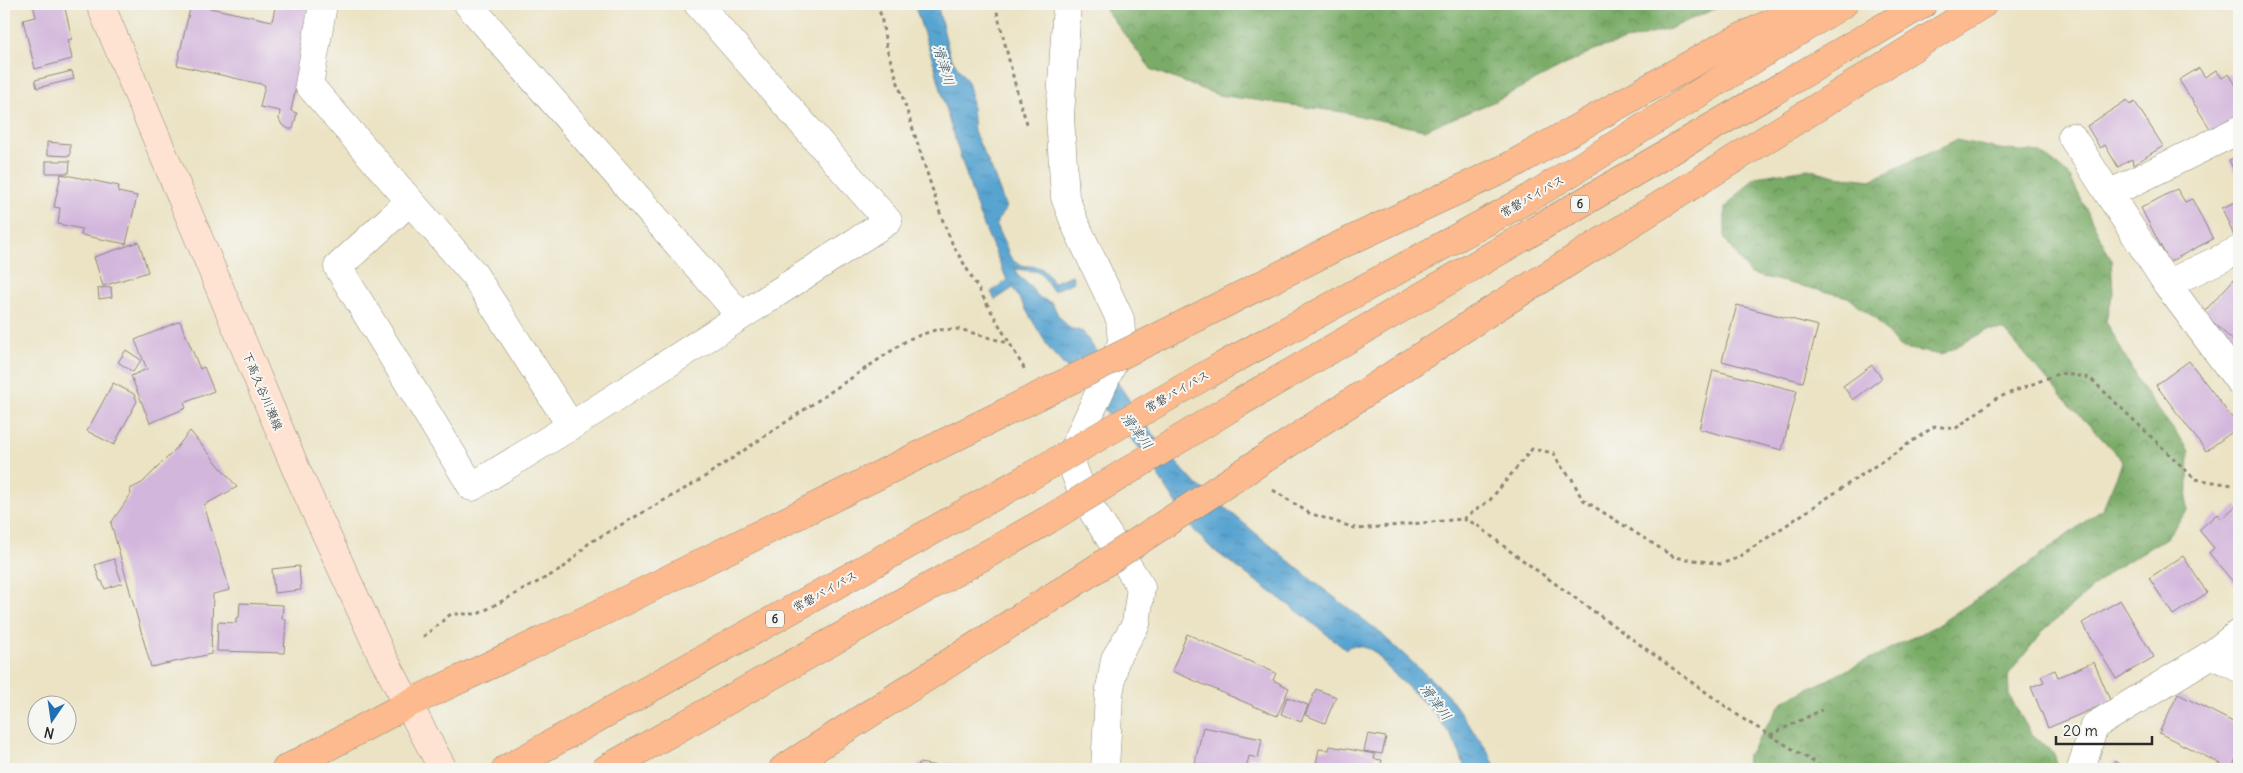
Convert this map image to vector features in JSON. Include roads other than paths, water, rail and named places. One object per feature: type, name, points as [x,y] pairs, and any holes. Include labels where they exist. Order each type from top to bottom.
[{"type":"highway","points":[[286,769],[408,704],[596,615],[1336,247],[1508,167],[1727,44],[1810,4]]},
{"type":"highway","name":"常磐バイパス","points":[[515,764],[1027,478],[1220,367],[1528,199],[1843,4]]},
{"type":"highway","name":"6","points":[[606,769],[1046,521],[1237,404],[1923,4]]},
{"type":"highway","points":[[783,769],[1072,585],[1492,310],[1984,4]]},
{"type":"main road","name":"下高久谷川瀬線","points":[[100,4],[296,469],[382,656],[443,769]]},
{"type":"street","points":[[323,4],[309,85],[473,273],[571,426]]},
{"type":"street","points":[[468,4],[741,316]]},
{"type":"street","points":[[410,201],[338,268],[472,487],[571,426],[888,221],[698,4]]},
{"type":"street","points":[[1067,4],[1060,116],[1065,196],[1075,224],[1120,319],[1122,343],[1075,446],[1072,465],[1085,499],[1141,587],[1136,624],[1115,659],[1109,695],[1106,769]]},
{"type":"street","points":[[2109,194],[2239,130]]},
{"type":"street","points":[[2072,137],[2167,284],[2239,381]]},
{"type":"street","points":[[2167,284],[2239,250]]},
{"type":"street","points":[[2081,769],[2094,726],[2212,654],[2239,634]]},
{"type":"street","points":[[2212,654],[2239,668]]},
{"type":"water","name":"滑津川","points":[[914,4],[937,4],[950,56],[968,82],[971,93],[974,132],[992,170],[1006,208],[998,219],[997,224],[1011,258],[1016,263],[1038,267],[1043,270],[1052,283],[1072,275],[1074,282],[1053,291],[1040,272],[1016,269],[1017,275],[1029,285],[1038,297],[1052,303],[1058,315],[1069,328],[1083,332],[1158,442],[1192,480],[1313,581],[1377,630],[1447,694],[1489,753],[1496,769],[1465,769],[1460,753],[1444,726],[1373,651],[1356,646],[1350,646],[1346,650],[1304,616],[1212,549],[1194,530],[1159,477],[1155,465],[1050,350],[1013,288],[995,300],[991,292],[1007,280],[979,214]]}]
